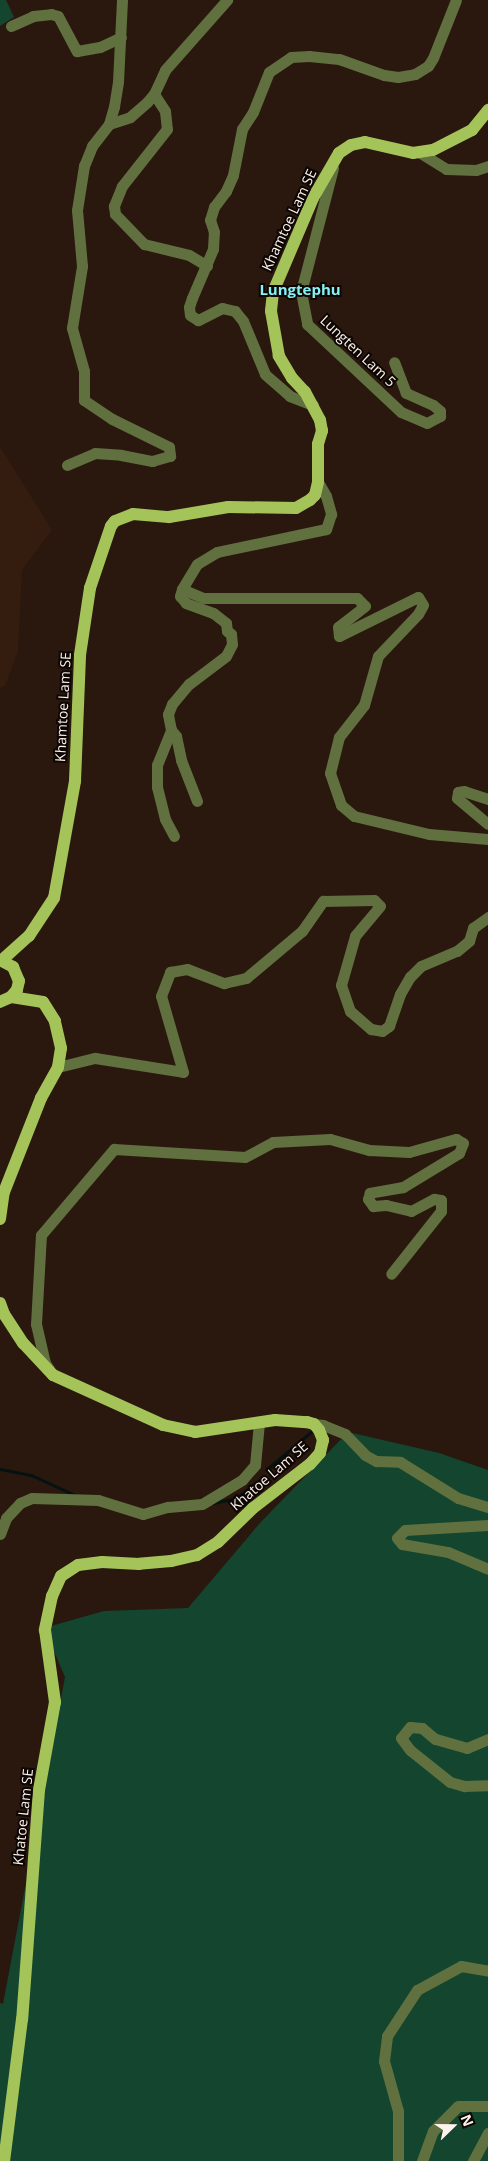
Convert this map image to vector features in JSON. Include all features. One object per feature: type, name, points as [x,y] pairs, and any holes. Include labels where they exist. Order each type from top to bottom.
[{"type":"main road","name":"Khamtoe Lam SE","points":[[1,960],[29,936],[53,900],[62,866],[75,781],[80,655],[90,588],[111,526],[115,520],[133,514],[169,517],[228,507],[296,508],[303,506],[315,495],[318,482],[318,444],[322,431],[320,420],[305,392],[292,378],[279,356],[273,331],[271,300],[313,198],[339,154],[351,146],[365,142],[419,152],[433,150],[464,137],[480,122],[488,110]]},
{"type":"main road","name":"Khamtoe Lam SE","points":[[13,967],[20,944]]},
{"type":"main road","points":[[1,960],[13,967],[19,980],[36,1000]]},
{"type":"main road","points":[[6,1000],[17,990],[19,980]]},
{"type":"main road","points":[[0,1219],[4,1192],[41,1098],[58,1067],[61,1048],[55,1021],[43,1002],[36,1000],[6,1000]]},
{"type":"main road","name":"Khatoe Lam SE","points":[[0,1304],[4,1314],[23,1344],[53,1375],[163,1425],[195,1432],[290,1420],[314,1424],[320,1430],[323,1440],[320,1453],[310,1464],[253,1508],[218,1542],[197,1555],[139,1564],[102,1562],[78,1565],[61,1576],[52,1596],[45,1630],[55,1702],[39,1790],[22,2019],[4,2161]]},
{"type":"street","points":[[67,465],[95,453],[121,455],[152,461],[170,456],[169,447],[112,419],[84,400],[84,371],[72,328],[82,266],[77,210],[84,166],[92,146],[110,124],[118,82],[122,0]]},
{"type":"street","points":[[110,124],[130,117],[154,94],[165,70],[227,0]]},
{"type":"street","points":[[312,405],[290,396],[269,378],[260,365],[243,321],[235,311],[222,308],[200,320],[192,318],[189,307],[213,249],[214,232],[210,220],[214,207],[226,191],[233,175],[242,130],[253,112],[269,72],[291,58],[309,56],[339,59],[384,75],[415,74],[428,66],[433,58],[456,0]]},
{"type":"street","points":[[10,26],[33,16],[51,14],[58,16],[77,51],[100,46],[121,38]]},
{"type":"street","points":[[154,94],[166,111],[167,129],[122,186],[114,206],[115,214],[144,244],[189,255],[207,266]]},
{"type":"street","points":[[419,152],[446,169],[476,170],[488,166]]},
{"type":"street","name":"Lungten Lam 5","points":[[334,162],[301,292],[307,324],[401,412],[427,423],[440,416],[440,410],[433,405],[406,393],[394,362]]},
{"type":"street","points":[[197,801],[182,760],[176,736],[171,730],[168,714],[172,704],[189,684],[226,656],[232,644],[231,634],[227,631],[226,624],[213,613],[186,603],[180,596],[182,588],[197,564],[217,552],[326,530],[331,514],[326,496],[318,482]]},
{"type":"street","points":[[182,588],[203,598],[357,598],[365,606],[338,627],[339,636],[418,597],[423,606],[418,614],[378,656],[364,705],[339,737],[330,773],[341,805],[354,816],[429,834],[488,839]]},
{"type":"street","points":[[171,730],[163,745],[158,765],[156,787],[165,819],[174,836]]},
{"type":"street","points":[[488,799],[464,791],[458,792],[457,798],[488,824]]},
{"type":"street","points":[[58,1067],[95,1058],[183,1072],[161,996],[170,972],[187,969],[224,983],[246,978],[302,931],[323,901],[374,900],[380,906],[355,936],[341,985],[350,1011],[371,1029],[382,1031],[389,1026],[400,994],[410,977],[420,966],[457,951],[469,941],[474,928],[488,917]]},
{"type":"street","points":[[53,1375],[45,1364],[36,1324],[41,1235],[114,1149],[245,1156],[273,1142],[330,1139],[369,1150],[409,1152],[456,1139],[463,1143],[459,1153],[403,1187],[370,1193],[368,1199],[373,1206],[386,1205],[411,1211],[434,1200],[441,1200],[441,1211],[391,1274]]},
{"type":"street","points":[[0,1534],[6,1518],[20,1503],[32,1498],[98,1500],[143,1514],[168,1506],[202,1504],[242,1480],[255,1465],[259,1423]]},
{"type":"street","points":[[314,1424],[324,1425],[345,1434],[365,1455],[376,1461],[400,1462],[458,1498],[488,1507]]},
{"type":"street","points":[[488,1525],[406,1530],[397,1538],[402,1544],[448,1552],[488,1569]]},
{"type":"street","points":[[488,1739],[467,1748],[435,1739],[422,1728],[410,1727],[401,1738],[410,1750],[450,1782],[464,1786],[488,1785]]},
{"type":"street","points":[[398,2161],[398,2112],[384,2061],[387,2036],[417,1990],[461,1966],[488,1971]]},
{"type":"street","points":[[422,2161],[433,2131],[458,2106],[488,2106]]},
{"type":"street","points":[[474,2161],[488,2134]]},
{"type":"shaded area","points":[[0,447],[52,530],[22,570],[18,651],[5,686],[0,688]]},
{"type":"green space","points":[[0,0],[6,0],[14,17],[0,26]]},
{"type":"green space","points":[[348,1432],[439,1453],[488,1470],[488,2161],[0,2161],[0,2003],[3,2004],[65,1677],[44,1628],[104,1611],[188,1608],[260,1523]]},
{"type":"waterway","points":[[267,1469],[312,1431]]},
{"type":"waterway","points":[[0,1469],[31,1475],[75,1495]]},
{"type":"waterway","points":[[213,1503],[236,1498],[260,1480]]},
{"type":"district","name":"Lungtephu","points":[[300,290]]}]
